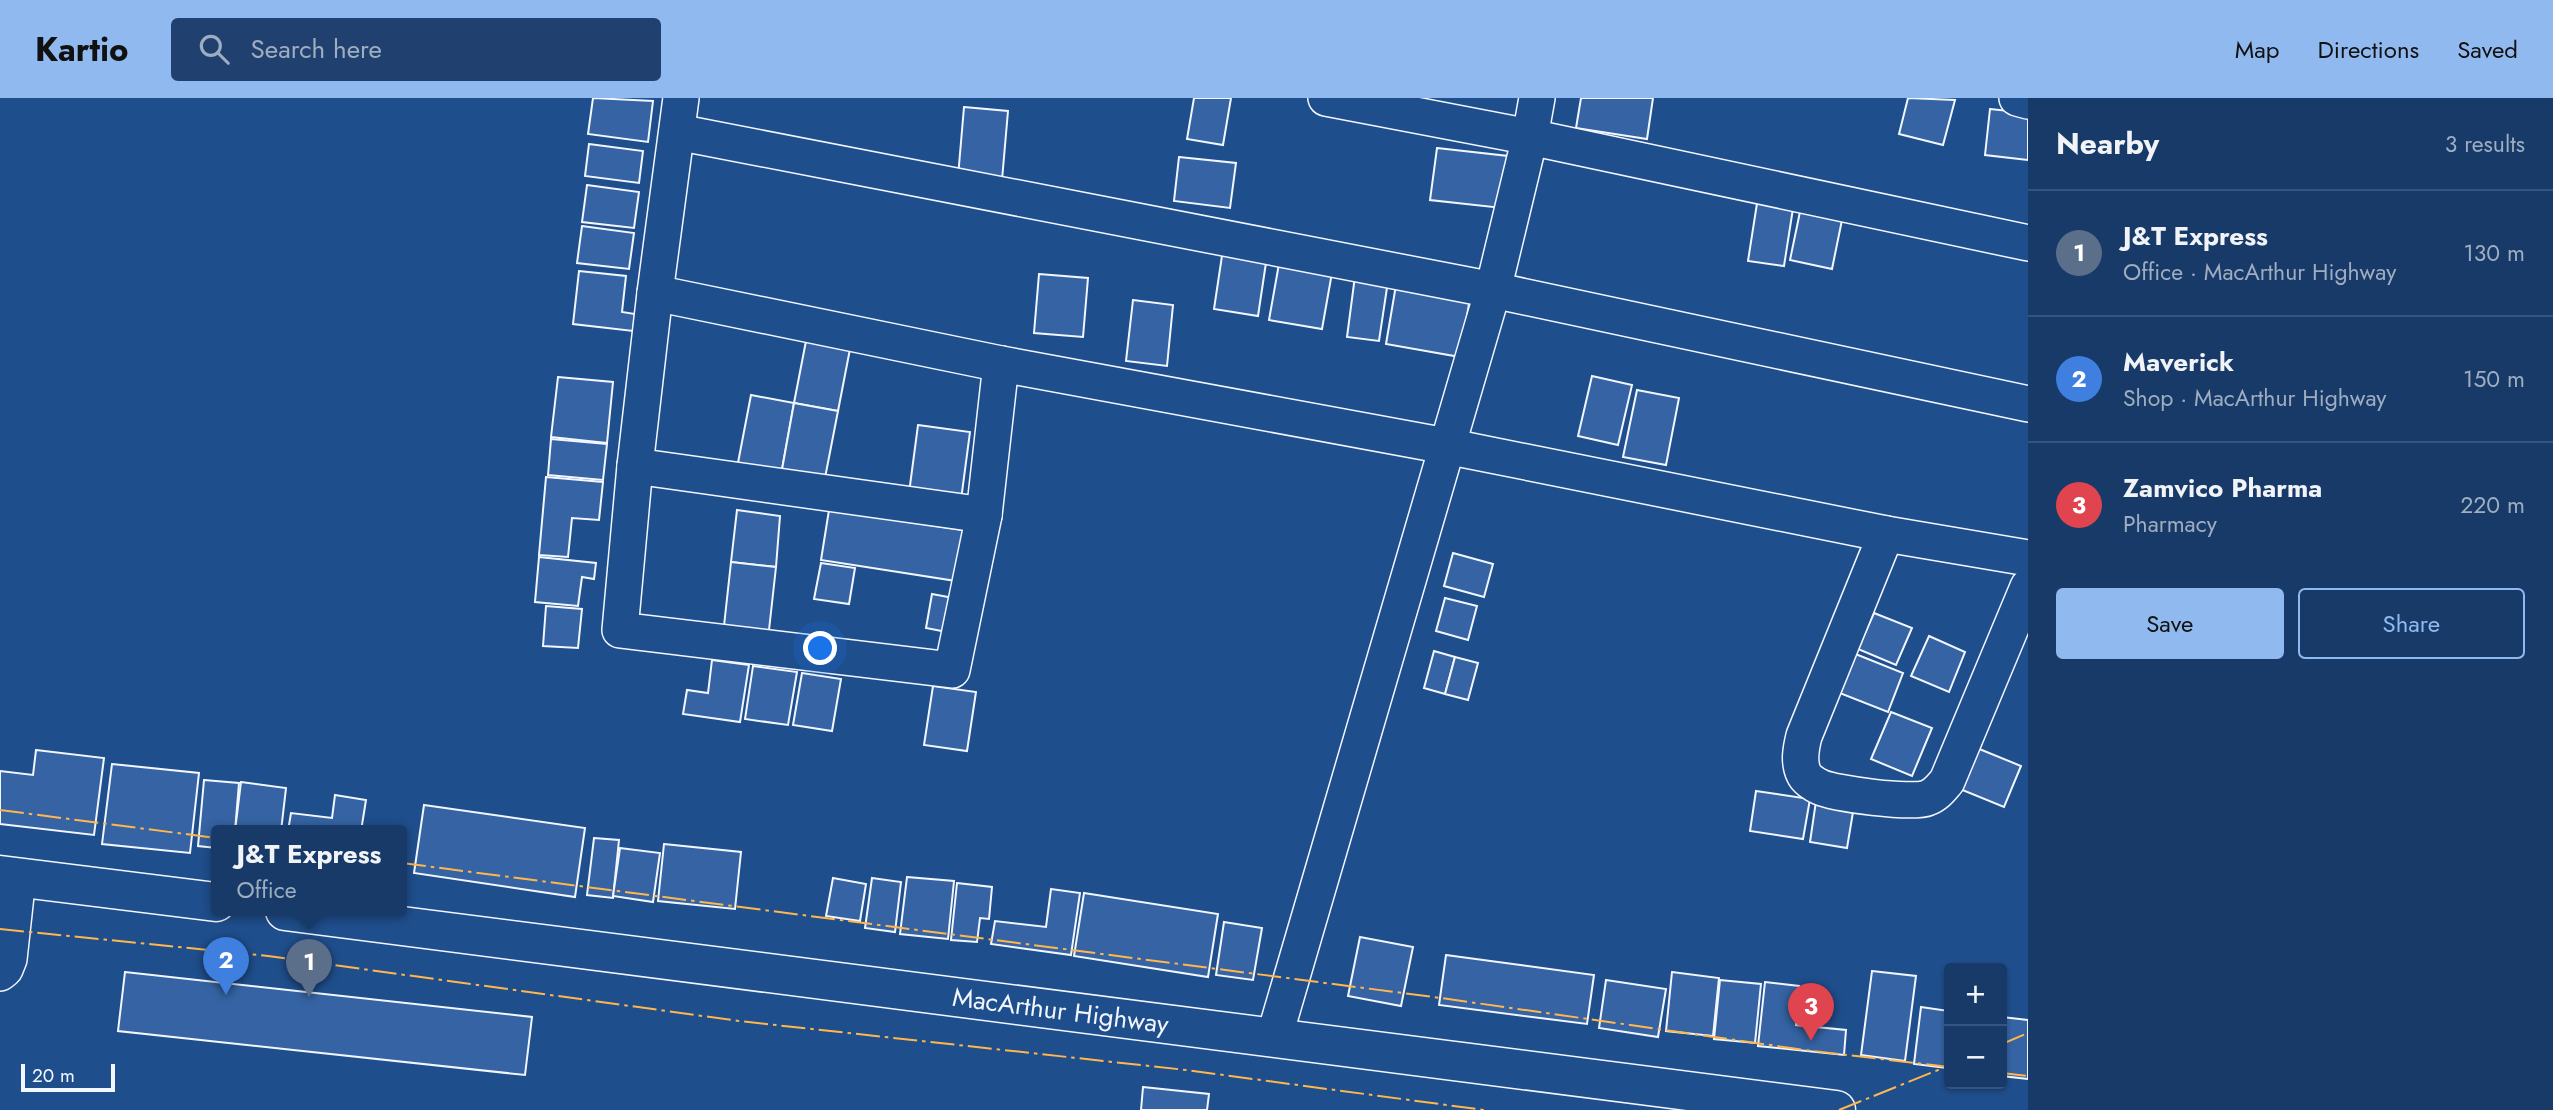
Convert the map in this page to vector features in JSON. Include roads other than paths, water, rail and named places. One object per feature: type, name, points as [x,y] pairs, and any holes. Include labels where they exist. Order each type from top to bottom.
[{"type":"highway","points":[[9,876],[211,901]]},
{"type":"highway","name":"MacArthur Highway","points":[[324,916],[1786,1107],[1836,1110]]},
{"type":"street","points":[[681,98],[635,466],[620,629],[952,670],[984,516],[1001,364]]},
{"type":"street","points":[[1326,98],[1530,137],[2028,243]]},
{"type":"street","points":[[1274,1038],[1493,290],[1537,98]]},
{"type":"street","points":[[2017,98],[2028,101]]},
{"type":"street","points":[[677,132],[1493,290],[2028,404]]},
{"type":"street","points":[[655,293],[1001,364],[1446,446],[1886,534],[2028,558]]},
{"type":"street","points":[[635,466],[984,516]]},
{"type":"street","points":[[1886,534],[1804,736],[1800,755],[1804,774],[1817,787],[1835,792],[1912,800],[1926,799],[1938,792],[1947,780],[2028,587]]},
{"type":"street","points":[[0,973],[9,959],[9,876]]},
{"type":"place","name":"Maverick","points":[[226,995]]},
{"type":"place","name":"J&T Express","points":[[309,997]]},
{"type":"place","name":"Zamvico Pharma","points":[[1811,1041]]}]
